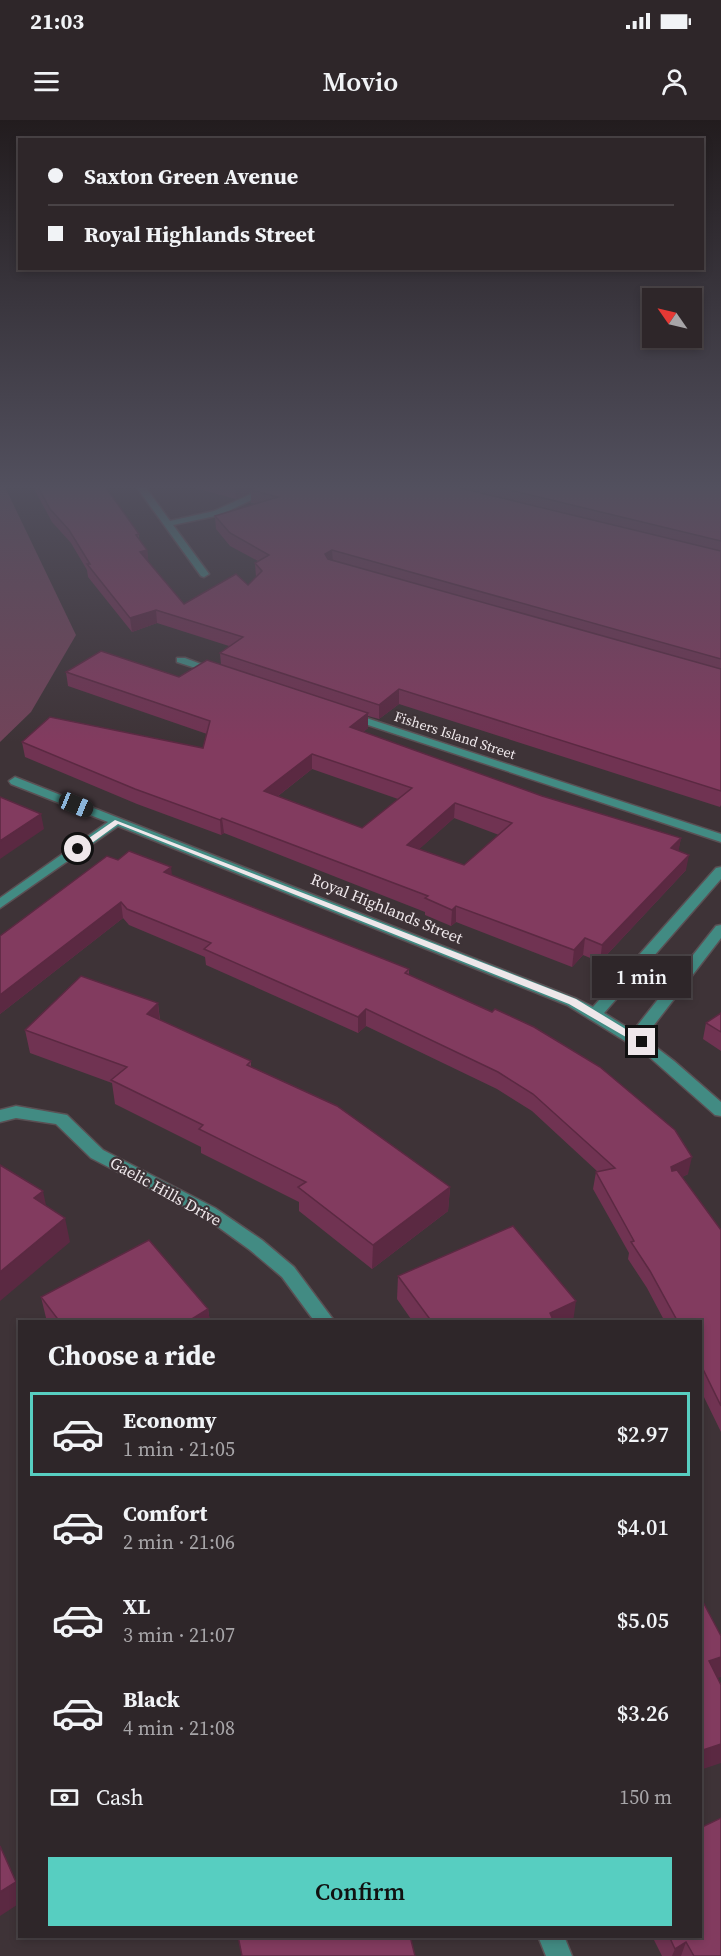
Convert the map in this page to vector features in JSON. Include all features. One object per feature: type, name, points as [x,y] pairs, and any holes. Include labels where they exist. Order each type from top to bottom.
[{"type":"street","points":[[180,660],[226,675]]},
{"type":"street","name":"Fishers Island Street","points":[[338,712],[721,838]]},
{"type":"street","name":"Royal Highlands Street","points":[[15,781],[572,1002],[636,1038],[684,1074],[721,1112]]},
{"type":"street","points":[[0,904],[118,821]]},
{"type":"street","points":[[596,1014],[721,871]]},
{"type":"street","points":[[636,1038],[721,929]]},
{"type":"street","name":"Gaelic Hills Drive","points":[[8,1114],[61,1119],[97,1154],[209,1212],[288,1272],[324,1320]]},
{"type":"street","points":[[552,1938],[560,1956]]},
{"type":"shaded area","points":[[0,571],[45,571],[76,635],[31,712],[0,742]]},
{"type":"building","points":[[92,571],[156,571],[184,604],[236,574],[248,585],[262,571],[370,571],[721,669],[721,791],[399,689],[379,705],[220,653],[243,637],[156,610],[130,618]]},
{"type":"building","points":[[406,571],[721,571],[721,659]]},
{"type":"building","points":[[101,651],[179,677],[207,660],[368,713],[350,727],[542,796],[681,838],[671,848],[689,855],[602,945],[585,938],[574,950],[456,906],[452,910],[425,898],[428,896],[222,818],[220,820],[135,789],[22,742],[50,717],[203,748],[210,721],[66,672]],"holes":[[[312,754],[412,788],[362,828],[264,791]],[[455,803],[512,823],[464,865],[407,845]]]},
{"type":"building","points":[[0,797],[41,814],[0,841]]},
{"type":"building","points":[[129,851],[171,867],[164,872],[409,969],[405,973],[492,1012],[495,1009],[534,1027],[600,1067],[675,1130],[692,1157],[671,1167],[672,1171],[677,1170],[721,1230],[721,1406],[702,1367],[702,1320],[677,1320],[631,1242],[634,1241],[596,1172],[615,1168],[533,1094],[498,1072],[366,1009],[358,1017],[204,949],[211,943],[127,909],[121,902],[0,995],[0,936],[107,856],[118,860]]},
{"type":"building","points":[[81,976],[158,1003],[147,1014],[251,1061],[247,1065],[337,1106],[450,1187],[373,1245],[298,1187],[306,1182],[199,1129],[203,1125],[111,1080],[127,1067],[25,1030]]},
{"type":"building","points":[[721,1013],[721,1032],[706,1023]]},
{"type":"building","points":[[0,1165],[43,1191],[34,1198],[65,1218],[0,1272]]},
{"type":"building","points":[[513,1226],[576,1301],[550,1313],[553,1320],[431,1320],[398,1276]]},
{"type":"building","points":[[149,1240],[208,1309],[190,1320],[58,1320],[41,1297]]},
{"type":"building","points":[[702,1602],[721,1636],[721,1657],[709,1661],[721,1685],[721,1744],[702,1750]]},
{"type":"building","points":[[721,1818],[721,1956],[694,1956],[686,1942],[675,1949],[670,1938],[702,1938],[702,1827]]},
{"type":"building","points":[[0,1846],[16,1882],[0,1892]]},
{"type":"building","points":[[238,1938],[410,1938],[415,1956],[242,1956]]},
{"type":"route","points":[[78,849],[118,821],[572,1002],[608,1020],[642,1042]]}]
